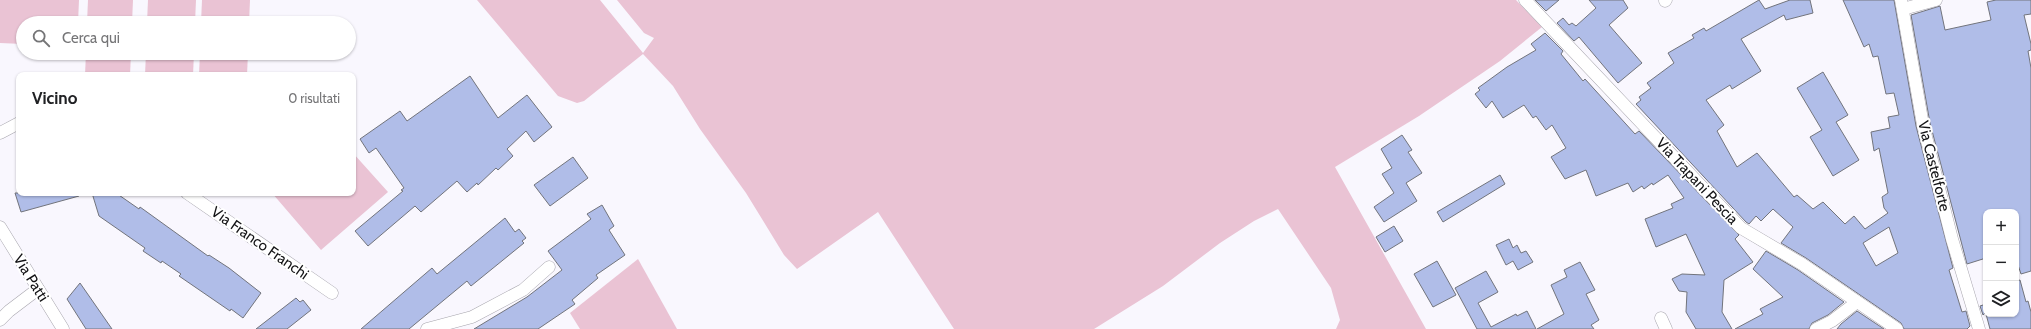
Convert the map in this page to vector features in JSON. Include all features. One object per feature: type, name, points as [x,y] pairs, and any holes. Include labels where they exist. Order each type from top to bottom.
[{"type":"street","name":"Via Trapani Pescia","points":[[1525,0],[1741,228],[1802,264],[1897,329]]},
{"type":"street","points":[[1902,4],[1936,0]]},
{"type":"street","name":"Via Castelforte","points":[[1902,4],[1923,125],[1952,239],[1979,329]]},
{"type":"street","points":[[0,133],[16,125]]},
{"type":"street","name":"Via Franco Franchi","points":[[192,196],[332,293]]},
{"type":"street","name":"Via Patti","points":[[0,227],[63,329]]},
{"type":"street","points":[[427,329],[472,317],[523,290],[549,267]]},
{"type":"street","points":[[0,320],[8,310],[38,289]]},
{"type":"street","points":[[1816,329],[1832,321],[1857,302]]},
{"type":"shaded area","points":[[0,0],[79,0],[78,16],[16,16],[16,44],[0,43]]},
{"type":"shaded area","points":[[88,0],[133,0],[132,16],[87,16]]},
{"type":"shaded area","points":[[148,0],[196,0],[195,16],[147,16]]},
{"type":"shaded area","points":[[202,0],[250,0],[249,16],[201,16]]},
{"type":"shaded area","points":[[477,0],[600,0],[643,53],[654,38],[644,33],[617,0],[1516,0],[1542,27],[1500,61],[1419,116],[1335,167],[1426,329],[1336,329],[1340,320],[1331,288],[1278,209],[1254,221],[1220,243],[1163,286],[1094,329],[954,329],[878,212],[797,269],[784,255],[746,193],[700,129],[673,86],[643,54],[584,101],[577,103],[558,96]]},
{"type":"shaded area","points":[[86,60],[131,60],[130,72],[85,72]]},
{"type":"shaded area","points":[[146,60],[194,60],[193,72],[145,72]]},
{"type":"shaded area","points":[[200,60],[248,60],[247,72],[199,72]]},
{"type":"shaded area","points":[[356,156],[388,192],[321,250],[275,196],[356,196]]},
{"type":"shaded area","points":[[638,259],[677,329],[580,329],[570,313]]},
{"type":"building","points":[[1535,0],[1559,0],[1546,11]]},
{"type":"building","points":[[1589,0],[1623,0],[1628,8],[1609,25],[1642,63],[1618,83],[1579,37],[1574,41],[1557,23],[1563,18],[1569,25],[1572,23],[1576,26],[1596,8]]},
{"type":"building","points":[[1759,0],[1765,9],[1790,0],[1810,0],[1813,13],[1786,20],[1784,15],[1741,39],[1761,71],[1732,89],[1730,85],[1706,100],[1724,125],[1717,131],[1737,167],[1757,153],[1794,197],[1797,195],[1813,209],[1823,202],[1845,224],[1854,216],[1865,229],[1888,213],[1884,208],[1882,197],[1888,193],[1879,148],[1874,151],[1871,132],[1890,128],[1888,117],[1899,115],[1894,93],[1886,94],[1878,56],[1873,57],[1869,44],[1864,47],[1843,0],[1894,0],[1916,126],[1953,268],[1949,270],[1962,312],[1966,311],[1970,326],[1967,329],[1904,329],[1901,323],[1806,258],[1781,243],[1793,227],[1773,209],[1761,221],[1756,216],[1749,224],[1746,222],[1636,104],[1641,100],[1639,97],[1651,88],[1647,83],[1674,63],[1668,53],[1694,38],[1692,35],[1704,28],[1706,31]],"holes":[[[1889,227],[1898,253],[1876,266],[1863,243]]]},
{"type":"building","points":[[1996,0],[2031,0],[2031,14],[2024,15],[2031,44],[2031,50],[2028,51],[2031,68],[2031,271],[2021,274],[2019,268],[2019,209],[1983,209],[1983,259],[1967,264],[1930,123],[1911,15],[1940,6],[1945,30],[1991,20],[1987,2]]},
{"type":"building","points":[[1545,33],[1563,51],[1561,54],[1583,81],[1585,79],[1635,134],[1639,131],[1739,235],[1735,239],[1753,262],[1724,280],[1722,312],[1732,329],[1696,329],[1686,312],[1687,292],[1679,291],[1672,279],[1682,274],[1705,275],[1686,234],[1656,247],[1645,219],[1673,208],[1671,204],[1684,198],[1668,175],[1644,189],[1642,186],[1633,192],[1628,183],[1596,196],[1586,170],[1565,179],[1551,157],[1566,148],[1552,125],[1546,130],[1536,116],[1533,118],[1524,105],[1503,118],[1492,101],[1486,108],[1475,94],[1480,90],[1478,88],[1507,67],[1536,50],[1531,44]]},
{"type":"building","points":[[1823,72],[1848,115],[1836,122],[1859,160],[1833,176],[1810,137],[1822,130],[1797,88]]},
{"type":"building","points":[[470,76],[498,118],[527,95],[552,127],[534,142],[526,131],[507,149],[513,156],[498,170],[496,168],[478,185],[477,183],[467,192],[457,181],[421,212],[415,206],[368,246],[355,231],[403,191],[401,190],[404,188],[376,148],[369,153],[360,139],[400,111],[407,121]]},
{"type":"building","points":[[1402,135],[1412,150],[1408,152],[1422,173],[1406,183],[1417,201],[1384,222],[1374,207],[1394,193],[1382,174],[1392,168],[1381,149]]},
{"type":"building","points":[[573,157],[588,178],[550,206],[534,185]]},
{"type":"building","points":[[1500,175],[1505,184],[1443,222],[1437,212]]},
{"type":"building","points":[[15,193],[16,196],[79,196],[21,212]]},
{"type":"building","points":[[93,196],[120,196],[139,209],[140,207],[208,256],[209,255],[229,268],[261,293],[243,318],[231,309],[230,311],[179,276],[181,274],[162,261],[161,263],[143,251],[145,248],[99,216]]},
{"type":"building","points":[[602,205],[614,226],[609,230],[625,255],[596,275],[598,278],[572,300],[575,304],[538,329],[474,329],[527,297],[562,270],[548,251],[591,219],[587,214]]},
{"type":"building","points":[[505,218],[515,232],[519,229],[526,238],[522,241],[524,243],[471,286],[467,281],[409,329],[361,329],[432,268],[437,274]]},
{"type":"building","points":[[1394,226],[1403,241],[1385,252],[1376,237]]},
{"type":"building","points":[[1509,239],[1513,248],[1517,245],[1521,253],[1526,251],[1533,262],[1518,270],[1513,261],[1506,265],[1496,245]]},
{"type":"building","points":[[1766,251],[1798,270],[1844,302],[1828,315],[1812,323],[1809,329],[1735,329],[1763,314],[1760,309],[1783,297],[1753,269]]},
{"type":"building","points":[[1437,261],[1456,295],[1433,307],[1414,274]]},
{"type":"building","points":[[1580,262],[1595,290],[1586,294],[1599,320],[1591,325],[1594,329],[1537,329],[1564,314],[1551,285],[1567,277],[1564,270]]},
{"type":"building","points":[[1486,271],[1498,292],[1478,303],[1491,327],[1516,314],[1517,316],[1527,311],[1536,329],[1477,329],[1455,288]]},
{"type":"building","points":[[2019,280],[2031,312],[2031,329],[1990,329],[1987,317],[2019,317]]},
{"type":"building","points":[[80,283],[112,329],[86,329],[67,299]]},
{"type":"building","points":[[296,298],[300,302],[303,300],[311,310],[287,329],[256,329]]},
{"type":"building","points":[[1983,305],[1983,315],[1980,306]]},
{"type":"building","points":[[1857,311],[1884,329],[1837,329]]}]
